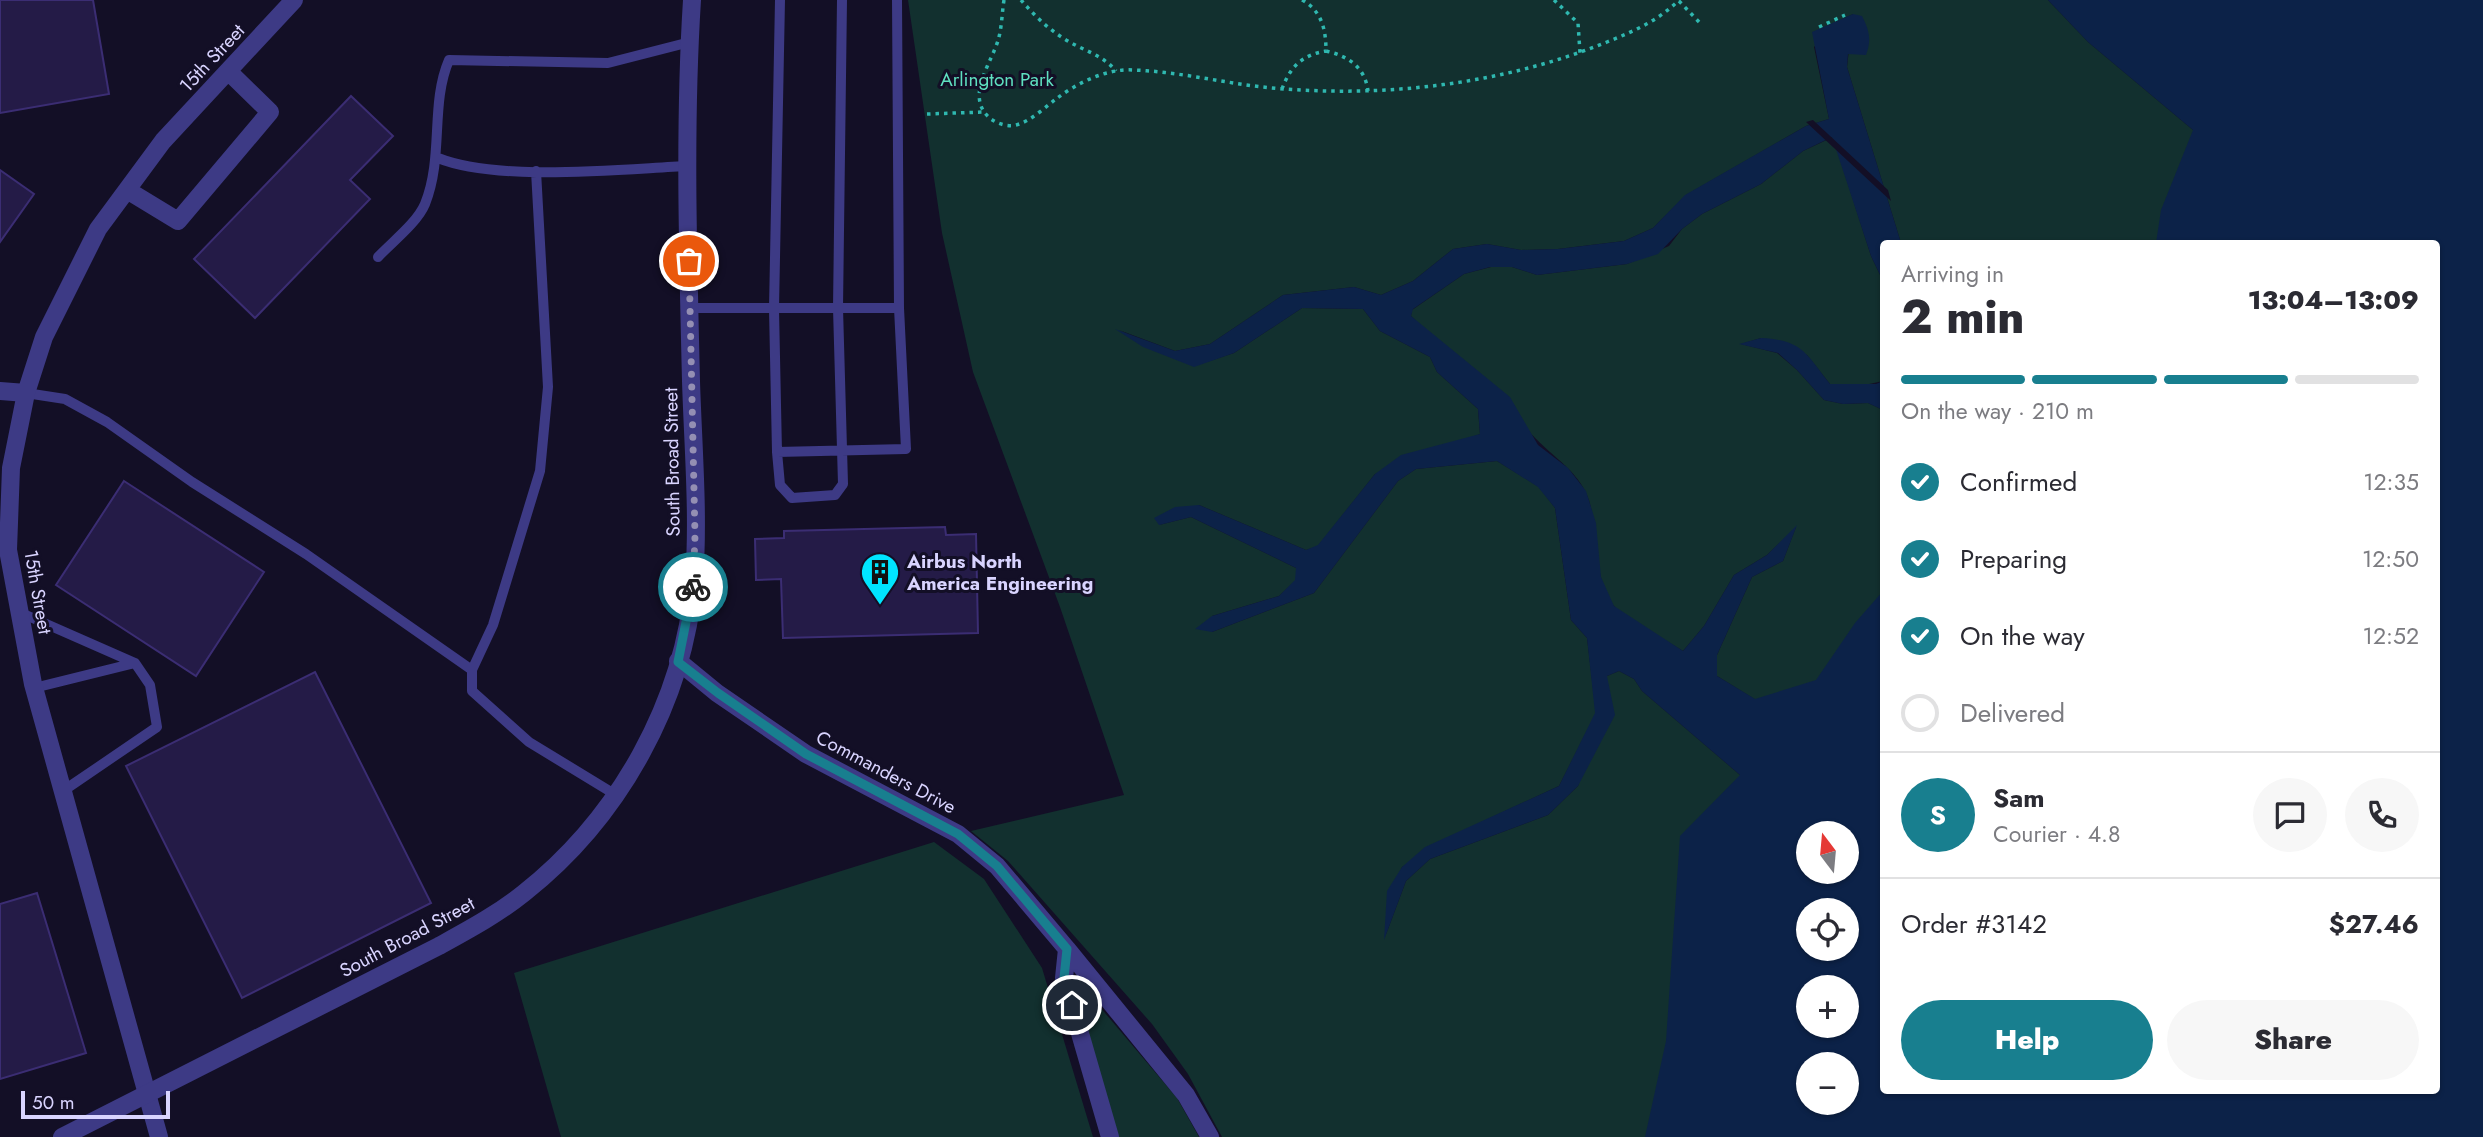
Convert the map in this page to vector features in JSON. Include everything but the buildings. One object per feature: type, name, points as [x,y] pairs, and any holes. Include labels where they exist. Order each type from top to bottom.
[{"type":"street","name":"15th Street","points":[[159,1137],[34,688],[8,551],[11,468],[26,394],[44,337],[98,229],[163,141],[294,0]]},
{"type":"street","name":"South Broad Street","points":[[62,1137],[439,946],[487,918],[554,868],[588,832],[616,795],[645,748],[664,705],[678,662],[694,583],[688,166],[692,0]]},
{"type":"street","points":[[127,190],[178,221],[270,112],[228,71]]},
{"type":"street","points":[[0,391],[26,394]]},
{"type":"street","name":"Commanders Drive","points":[[678,662],[806,754],[958,834],[997,866],[1186,1095],[1210,1137]]},
{"type":"street","points":[[1067,949],[1064,978],[1110,1137]]},
{"type":"lane","points":[[780,0],[774,309],[777,452],[780,485],[792,498],[835,495],[843,484],[838,308],[842,0]]},
{"type":"lane","points":[[777,452],[906,449],[899,308],[897,0]]},
{"type":"lane","points":[[378,257],[424,207],[438,158],[441,77],[449,60],[608,63],[690,42]]},
{"type":"lane","points":[[438,158],[456,166],[536,171],[688,166]]},
{"type":"lane","points":[[536,171],[548,387],[540,471],[493,625],[472,670],[472,691],[529,742],[616,795]]},
{"type":"lane","points":[[690,308],[899,308]]},
{"type":"lane","points":[[26,394],[65,400],[107,422],[192,482],[306,554],[472,670]]},
{"type":"lane","points":[[19,612],[135,663],[150,685],[157,726],[63,791]]},
{"type":"lane","points":[[34,688],[135,663]]},
{"type":"path","points":[[984,112],[979,92],[1000,35],[1004,0]]},
{"type":"path","points":[[1021,0],[1046,26],[1065,40],[1108,61],[1116,71]]},
{"type":"path","points":[[1302,0],[1318,13],[1324,26],[1326,51]]},
{"type":"path","points":[[1554,0],[1577,23],[1580,53]]},
{"type":"path","points":[[927,114],[984,112],[1000,124],[1017,124],[1078,85],[1116,71],[1158,72],[1282,89],[1368,92],[1402,90],[1521,70],[1580,53],[1646,26],[1663,16],[1678,0],[1700,23]]},
{"type":"path","points":[[1819,27],[1844,15]]},
{"type":"path","points":[[1282,89],[1288,74],[1297,63],[1314,53],[1326,51],[1351,61],[1362,72],[1368,92]]},
{"type":"green space","name":"Arlington Park","points":[[908,0],[2048,0],[2088,42],[2193,130],[2483,0],[2437,240],[1900,240],[1847,67],[1853,14],[1839,21],[1814,47],[1829,119],[1806,126],[1686,195],[1653,228],[1624,241],[1558,249],[1521,250],[1487,244],[1453,249],[1413,281],[1381,295],[1354,287],[1283,295],[1210,344],[1175,351],[1119,330],[1194,366],[1234,353],[1302,308],[1363,309],[1380,331],[1430,357],[1437,372],[1478,409],[1480,434],[1375,474],[1318,546],[1306,550],[1199,505],[1159,525],[1191,517],[1296,568],[1296,580],[1279,596],[1212,616],[1212,632],[1314,593],[1398,481],[1416,469],[1497,461],[1539,487],[1555,508],[1571,620],[1587,638],[1596,713],[1559,786],[1488,819],[1402,867],[1385,937],[1406,881],[1430,859],[1548,815],[1578,786],[1607,676],[1619,671],[1634,679],[1642,691],[1740,775],[1796,855],[1796,884],[1829,884],[1854,898],[1796,898],[1796,961],[1859,961],[1859,901],[1875,910],[1880,1094],[1894,1094],[2009,1137],[1222,1137],[1188,1074],[1152,1024],[1008,861],[971,831],[1124,795],[1060,607],[973,372],[942,233]]},
{"type":"green space","points":[[1833,137],[1871,256],[1880,275],[1880,382],[1860,386],[1830,384],[1807,355],[1761,338],[1741,344],[1777,353],[1797,370],[1824,400],[1843,404],[1868,403],[1880,409],[1880,830],[1756,700],[1717,676],[1717,655],[1752,577],[1783,561],[1796,527],[1767,555],[1734,575],[1704,626],[1683,651],[1629,618],[1615,607],[1607,596],[1599,568],[1591,506],[1581,483],[1411,316],[1412,310],[1464,274],[1491,267],[1512,267],[1537,275],[1627,264],[1669,246],[1682,229],[1702,214],[1761,184],[1803,151]]},
{"type":"green space","points":[[934,842],[984,879],[1042,968],[1093,1137],[561,1137],[514,973]]},
{"type":"green space","points":[[1083,987],[1177,1098],[1199,1137],[1118,1137],[1075,989]]},
{"type":"water","points":[[2048,0],[2483,0],[2483,1137],[1645,1137],[1666,1041],[1680,836],[1740,775],[1642,691],[1634,679],[1619,671],[1607,676],[1615,715],[1578,786],[1548,815],[1430,859],[1406,881],[1384,940],[1387,891],[1402,867],[1425,847],[1559,786],[1595,713],[1587,638],[1571,620],[1555,508],[1538,487],[1497,461],[1416,469],[1398,481],[1314,593],[1212,632],[1195,629],[1212,616],[1279,596],[1295,580],[1296,568],[1191,517],[1159,525],[1154,518],[1175,507],[1199,505],[1306,550],[1318,545],[1375,474],[1401,455],[1480,434],[1478,409],[1437,372],[1430,357],[1380,331],[1363,309],[1302,308],[1234,353],[1194,367],[1143,347],[1115,329],[1175,351],[1210,344],[1283,295],[1354,287],[1381,295],[1413,281],[1453,249],[1487,244],[1521,250],[1558,249],[1624,241],[1653,228],[1685,195],[1806,126],[1829,119],[1812,32],[1853,14],[1862,16],[1869,35],[1869,44],[1866,55],[1848,54],[1847,67],[1900,240],[1880,240],[1880,275],[1871,256],[1832,137],[1803,151],[1761,184],[1702,214],[1682,229],[1658,254],[1627,264],[1537,275],[1512,267],[1490,267],[1464,274],[1413,309],[1411,316],[1510,397],[1538,445],[1568,468],[1586,491],[1596,523],[1601,577],[1614,606],[1683,651],[1704,626],[1734,575],[1767,555],[1797,525],[1783,561],[1752,577],[1717,655],[1717,676],[1755,699],[1816,680],[1855,623],[1880,594],[1880,1094],[2440,1094],[2440,240],[2156,240],[2161,210],[2193,130],[2088,42]]},
{"type":"water","points":[[1761,338],[1786,342],[1802,350],[1830,384],[1880,382],[1880,409],[1868,403],[1843,404],[1824,400],[1778,353],[1739,344]]},
{"type":"pier","points":[[1813,120],[1888,190],[1891,201],[1806,122]]},
{"type":"way so far","points":[[689,261],[695,536],[693,587]]},
{"type":"place","name":"Airbus North America Engineering","points":[[880,606]]},
{"type":"route","points":[[693,587],[678,662],[806,754],[958,834],[997,866],[1067,949],[1064,978],[1072,1005]]}]
